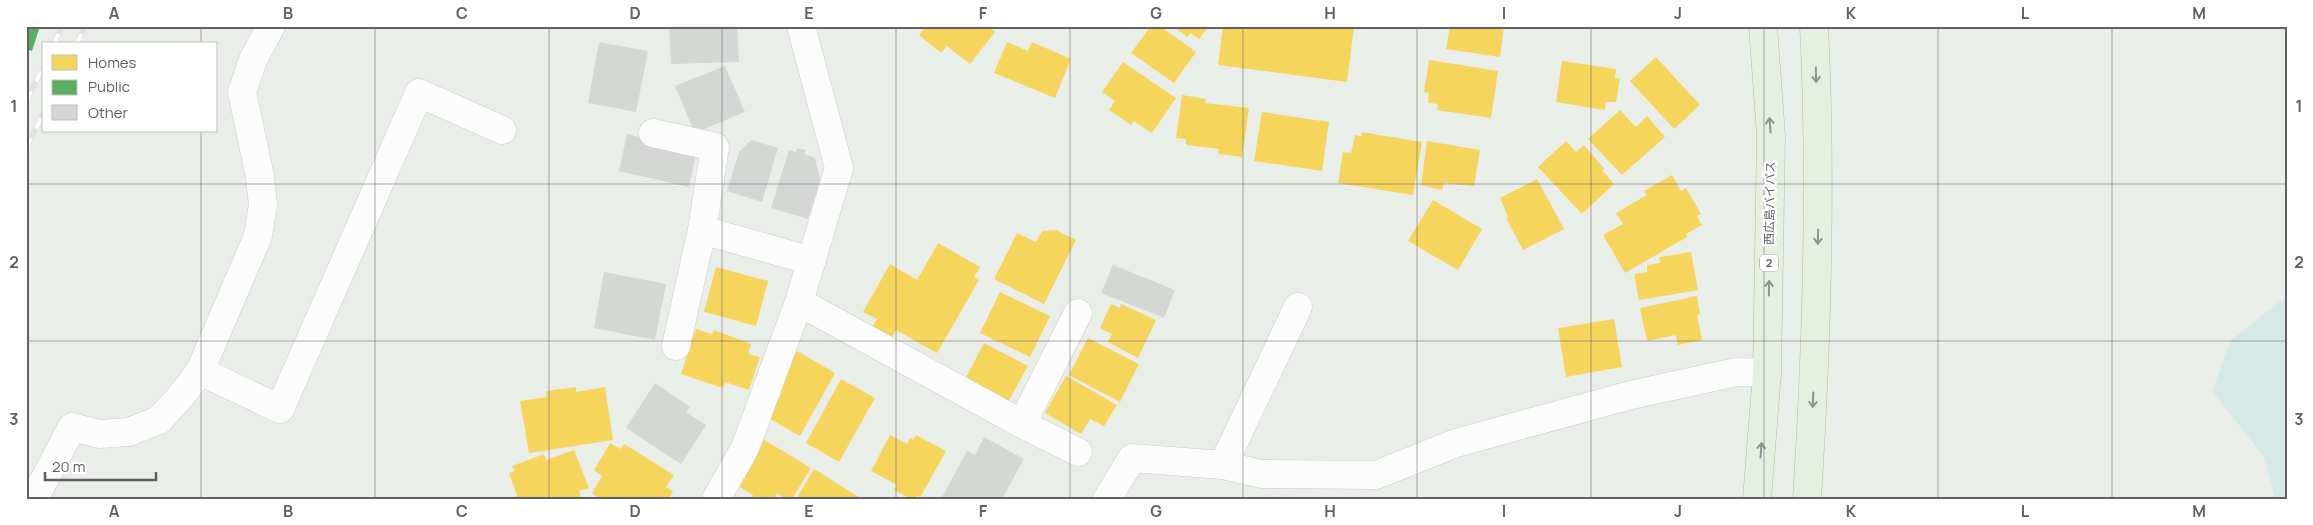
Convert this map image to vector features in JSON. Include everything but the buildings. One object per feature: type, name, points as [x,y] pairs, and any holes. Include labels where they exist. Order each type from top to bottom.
[{"type":"highway","name":"西広島バイパス","points":[[1758,499],[1767,373],[1771,136],[1764,26]]},
{"type":"highway","points":[[1806,499],[1817,298],[1818,184],[1814,26]]},
{"type":"street","points":[[34,499],[72,427],[99,434],[129,432],[159,420],[200,371],[258,236],[263,205],[260,177],[242,92],[253,60],[271,26]]},
{"type":"street","points":[[716,499],[745,448],[799,302],[839,168],[801,26]]},
{"type":"street","points":[[200,371],[280,409],[419,93],[502,130]]},
{"type":"street","points":[[652,133],[715,147],[702,230],[676,346]]},
{"type":"street","points":[[702,230],[812,261]]},
{"type":"street","points":[[799,302],[1022,424],[1078,452]]},
{"type":"street","points":[[1223,465],[1298,306]]},
{"type":"street","points":[[1022,424],[1078,313]]},
{"type":"street","points":[[1107,499],[1132,458],[1223,465],[1261,474],[1376,475],[1456,443],[1630,395],[1736,372],[1767,373]]},
{"type":"shaded area","points":[[2287,296],[2287,499],[2275,499],[2264,457],[2212,391],[2231,340]]},
{"type":"railway","points":[[55,42],[62,26]]},
{"type":"railway","points":[[78,42],[85,26]]},
{"type":"railway","points":[[26,101],[42,70]]},
{"type":"railway","points":[[26,148],[42,117]]}]
